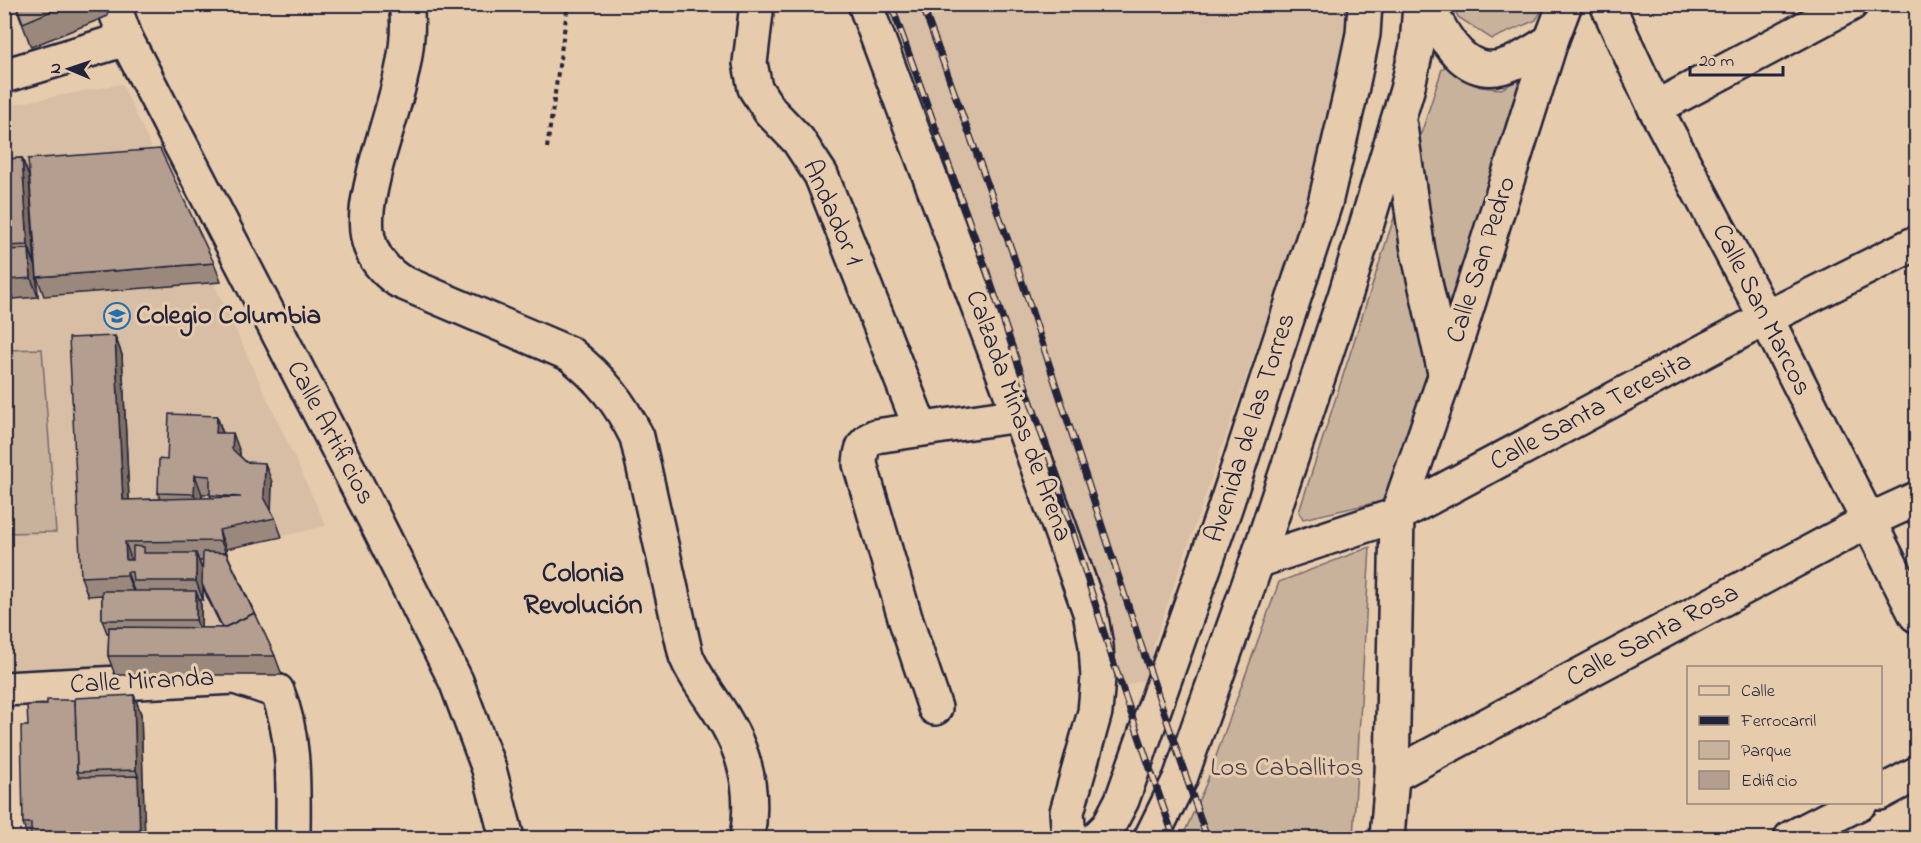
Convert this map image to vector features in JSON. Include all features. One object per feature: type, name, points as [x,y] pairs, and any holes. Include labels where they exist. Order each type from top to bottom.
[{"type":"street","name":"Calle Artificios","points":[[113,4],[126,39],[456,681],[489,769],[507,838]]},
{"type":"street","points":[[406,4],[408,48],[368,196],[367,235],[371,249],[377,262],[399,281],[570,354],[610,391],[625,413],[636,437],[686,656],[693,672],[731,731],[745,762],[749,779],[750,801],[747,838]]},
{"type":"street","name":"Andador 1","points":[[757,4],[750,63],[755,88],[770,111],[798,140],[820,175],[921,429]]},
{"type":"street","name":"Calzada Minas de Arena","points":[[865,4],[1090,612],[1096,646],[1098,678],[1095,712],[1067,812],[1069,838]]},
{"type":"street","name":"Avenida de las Torres","points":[[1097,838],[1108,827],[1122,800],[1225,508],[1325,203],[1363,34],[1365,4]]},
{"type":"street","name":"Avenida de las Torres","points":[[1151,838],[1180,779],[1257,561],[1346,293],[1407,90],[1417,46],[1420,4]]},
{"type":"street","points":[[1427,4],[1456,53],[1471,65],[1485,68],[1513,63],[1551,41]]},
{"type":"street","name":"Calle San Pedro","points":[[1387,838],[1392,776],[1397,515],[1446,374],[1551,41],[1565,4]]},
{"type":"street","name":"Calle San Marcos","points":[[1607,4],[1655,108],[1766,318],[1917,615]]},
{"type":"street","points":[[1655,108],[1851,4]]},
{"type":"street","points":[[4,76],[126,39]]},
{"type":"street","points":[[1398,117],[1418,251],[1446,374]]},
{"type":"street","name":"Calle Santa Teresita","points":[[1257,561],[1397,515],[1766,318],[1917,243]]},
{"type":"street","points":[[935,708],[906,621],[860,464],[863,445],[876,436],[1019,415]]},
{"type":"street","name":"Calle Santa Rosa","points":[[1392,776],[1869,520],[1917,499]]},
{"type":"street","name":"Calle Miranda","points":[[4,689],[236,677],[277,691],[286,712],[293,780],[293,838]]},
{"type":"street","points":[[1882,792],[1917,774]]},
{"type":"street","points":[[1791,838],[1857,804]]},
{"type":"path","points":[[547,148],[568,4]]},
{"type":"shaded area","points":[[886,5],[1353,5],[1339,87],[1308,199],[1154,643],[1150,678],[1111,690],[1103,621],[968,222]]},
{"type":"shaded area","name":"Colegio Columbia","points":[[122,84],[326,526],[226,549],[228,560],[282,675],[5,675],[5,106]]},
{"type":"green space","points":[[1453,4],[1545,5],[1536,20],[1492,39],[1458,17]]},
{"type":"green space","points":[[1449,63],[1461,78],[1480,87],[1501,89],[1519,80],[1522,83],[1396,498],[1303,519],[1299,512],[1442,69]]},
{"type":"green space","points":[[42,349],[56,532],[5,533],[5,350]]},
{"type":"green space","name":"Los Caballitos","points":[[1370,547],[1353,838],[1182,838],[1206,784],[1279,582]]},
{"type":"building","points":[[16,4],[68,4],[23,23]]},
{"type":"building","points":[[160,149],[214,263],[37,277],[28,159]]},
{"type":"building","points":[[22,158],[28,245],[4,246],[4,159]]},
{"type":"building","points":[[29,249],[31,278],[7,280],[5,250]]},
{"type":"building","points":[[115,336],[123,500],[241,497],[210,495],[210,476],[195,475],[194,494],[158,493],[159,459],[167,460],[169,414],[217,416],[216,433],[233,433],[232,449],[246,462],[265,463],[264,497],[275,518],[219,530],[221,541],[125,542],[126,560],[133,560],[133,546],[144,547],[144,553],[196,553],[196,581],[133,581],[132,572],[127,572],[127,575],[81,577],[69,338]]},
{"type":"building","points":[[203,552],[226,553],[254,613],[223,628],[202,584]]},
{"type":"building","points":[[102,591],[196,591],[196,620],[102,620]]},
{"type":"building","points":[[255,613],[275,656],[108,656],[109,627],[224,628]]},
{"type":"building","points":[[134,695],[136,770],[77,772],[75,698]]},
{"type":"building","points":[[47,700],[74,700],[79,777],[138,776],[140,838],[31,838],[31,823],[23,823],[21,726],[28,726],[27,705],[47,705]]},
{"type":"railway","points":[[891,4],[984,263],[1050,459],[1112,658],[1174,838]]},
{"type":"railway","points":[[922,4],[1013,254],[1207,838]]},
{"type":"place","name":"Colegio Columbia","points":[[117,316]]},
{"type":"district","name":"Colonia Revolución","points":[[583,590]]}]
